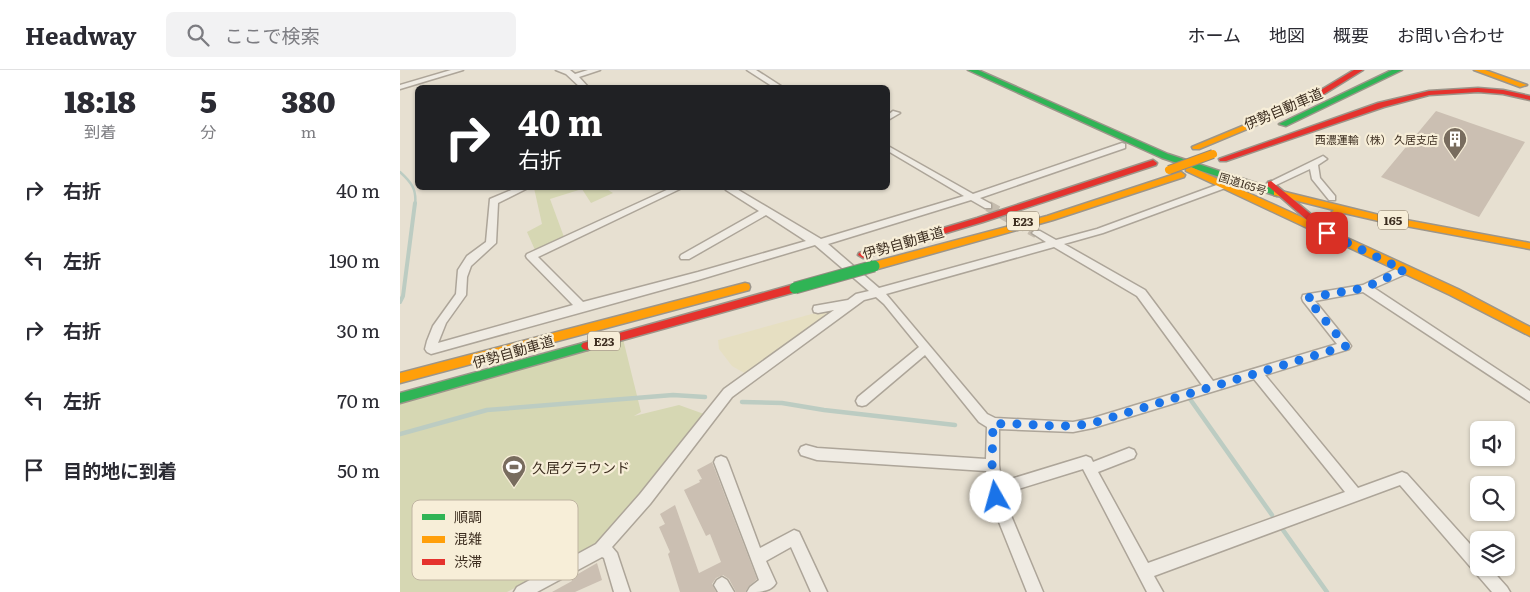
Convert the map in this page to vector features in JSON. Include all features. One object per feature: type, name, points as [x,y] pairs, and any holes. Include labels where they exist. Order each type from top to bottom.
[{"type":"main road","name":"国道165号","points":[[972,70],[1141,146],[1229,179],[1344,209],[1530,246]]},
{"type":"main road","name":"国道165号","points":[[988,70],[1142,137],[1276,190],[1332,198],[1411,216],[1530,236]]},
{"type":"main road","points":[[1302,104],[1359,70]]},
{"type":"main road","name":"伊勢自動車道","points":[[825,266],[989,218],[1153,163],[1302,104],[1374,70]]},
{"type":"main road","name":"伊勢自動車道","points":[[400,398],[874,266],[998,229],[1169,170],[1218,156],[1398,70]]},
{"type":"main road","points":[[1478,70],[1530,87]]},
{"type":"main road","points":[[1493,70],[1530,81]]},
{"type":"main road","points":[[874,266],[1050,218],[1180,175],[1218,156],[1375,106],[1424,93],[1483,89],[1530,98]]},
{"type":"main road","points":[[1141,146],[1312,224],[1404,270],[1454,292],[1530,332]]},
{"type":"main road","points":[[1276,190],[1277,200],[1285,208],[1312,224]]},
{"type":"main road","points":[[1276,190],[1328,230],[1404,270]]},
{"type":"main road","points":[[1328,230],[1329,218],[1344,209]]},
{"type":"main road","name":"伊勢自動車道","points":[[400,378],[752,285]]},
{"type":"street","points":[[400,87],[459,70]]},
{"type":"street","points":[[560,70],[569,72],[583,85]]},
{"type":"street","points":[[575,76],[596,70]]},
{"type":"street","points":[[750,70],[777,85]]},
{"type":"street","points":[[890,117],[896,114]]},
{"type":"street","points":[[519,190],[493,202],[491,242],[465,266],[459,279],[461,295],[433,334],[431,349],[818,242],[971,197],[1122,146]]},
{"type":"street","points":[[890,149],[988,206]]},
{"type":"street","points":[[1276,190],[1323,159]]},
{"type":"street","points":[[1313,164],[1316,179],[1332,198]]},
{"type":"street","points":[[578,562],[601,549],[650,493],[728,393],[860,297],[1100,231],[1225,185]]},
{"type":"street","points":[[581,307],[531,256],[673,190]]},
{"type":"street","points":[[732,190],[818,242],[878,292],[888,301],[982,418],[993,424],[1072,427],[1093,423],[1346,346],[1307,298],[1364,288],[1404,270]]},
{"type":"street","points":[[685,257],[766,211]]},
{"type":"street","points":[[1037,233],[1141,293],[1211,388]]},
{"type":"street","points":[[1364,288],[1530,397]]},
{"type":"street","points":[[818,309],[850,304]]},
{"type":"street","points":[[862,401],[926,348]]},
{"type":"street","points":[[1257,374],[1355,494]]},
{"type":"street","points":[[993,424],[992,464],[995,490],[1035,592]]},
{"type":"street","points":[[806,451],[817,454],[992,464]]},
{"type":"street","points":[[1090,469],[1129,454]]},
{"type":"street","points":[[721,462],[768,583],[755,592]]},
{"type":"street","points":[[995,490],[1086,462],[1155,592]]},
{"type":"street","points":[[1144,572],[1402,478],[1470,555]]},
{"type":"street","points":[[758,558],[794,537],[819,592]]},
{"type":"street","points":[[601,549],[610,553],[622,592]]},
{"type":"street","points":[[1488,576],[1502,592]]},
{"type":"street","points":[[522,592],[544,580]]},
{"type":"shaded area","points":[[819,312],[829,313],[746,374],[732,366],[719,349],[718,340]]},
{"type":"green space","points":[[534,190],[579,190],[550,199],[564,237],[535,250],[527,232],[542,224]]},
{"type":"green space","points":[[583,190],[608,190],[613,193],[591,203]]},
{"type":"green space","name":"久居グラウンド","points":[[623,339],[641,412],[634,416],[679,405],[704,414],[638,498],[601,540],[578,556],[578,500],[412,500],[412,580],[530,580],[507,592],[400,592],[400,401]]},
{"type":"building","name":"西濃運輸（株） 久居支店","points":[[1436,111],[1525,142],[1479,217],[1381,177]]},
{"type":"building","points":[[712,462],[757,579],[745,592],[736,592],[729,579],[723,575],[716,578],[712,584],[716,592],[680,592],[668,554],[670,552],[659,527],[665,524],[660,514],[675,505],[699,573],[721,562],[710,534],[706,536],[684,490],[700,482],[699,480],[702,479],[697,470]]},
{"type":"building","points":[[597,563],[602,580],[575,592],[552,592],[572,580],[578,580],[578,574]]},
{"type":"waterway","points":[[400,172],[412,186],[415,194],[415,203]]},
{"type":"waterway","points":[[400,302],[403,296],[415,203]]},
{"type":"waterway","points":[[400,434],[487,410],[673,395],[705,397]]},
{"type":"waterway","points":[[1190,399],[1272,515]]},
{"type":"waterway","points":[[742,402],[782,403],[824,410],[955,425]]},
{"type":"waterway","points":[[1283,530],[1327,592]]},
{"type":"tunnel","points":[[988,206],[1037,233]]},
{"type":"traffic: fast","points":[[972,70],[1165,156],[1277,193]]},
{"type":"traffic: fast","points":[[1283,124],[1398,70]]},
{"type":"traffic: fast","points":[[795,288],[874,266]]},
{"type":"traffic: fast","points":[[400,398],[587,346]]},
{"type":"traffic: slow","points":[[1478,70],[1523,85]]},
{"type":"traffic: slow","points":[[1196,147],[1296,107]]},
{"type":"traffic: slow","points":[[1169,170],[1213,154]]},
{"type":"traffic: slow","points":[[1189,169],[1454,292],[1530,332]]},
{"type":"traffic: slow","points":[[874,266],[1050,218],[1181,175]]},
{"type":"traffic: slow","points":[[1277,193],[1379,218],[1530,246]]},
{"type":"traffic: slow","points":[[1328,230],[1332,217],[1344,209]]},
{"type":"traffic: slow","points":[[400,378],[745,287]]},
{"type":"traffic: jam","points":[[1305,102],[1359,70]]},
{"type":"traffic: jam","points":[[1223,159],[1381,105],[1429,93],[1478,90],[1503,92],[1530,98]]},
{"type":"traffic: jam","points":[[863,255],[980,220],[1153,163]]},
{"type":"traffic: jam","points":[[1271,184],[1310,218]]},
{"type":"traffic: jam","points":[[587,346],[795,288]]},
{"type":"place","name":"西濃運輸（株） 久居支店","points":[[1455,160]]},
{"type":"place","name":"久居グラウンド","points":[[514,488]]},
{"type":"route","points":[[996,497],[992,464],[993,424],[1072,427],[1093,423],[1346,346],[1307,298],[1364,288],[1404,270],[1327,233]]}]
